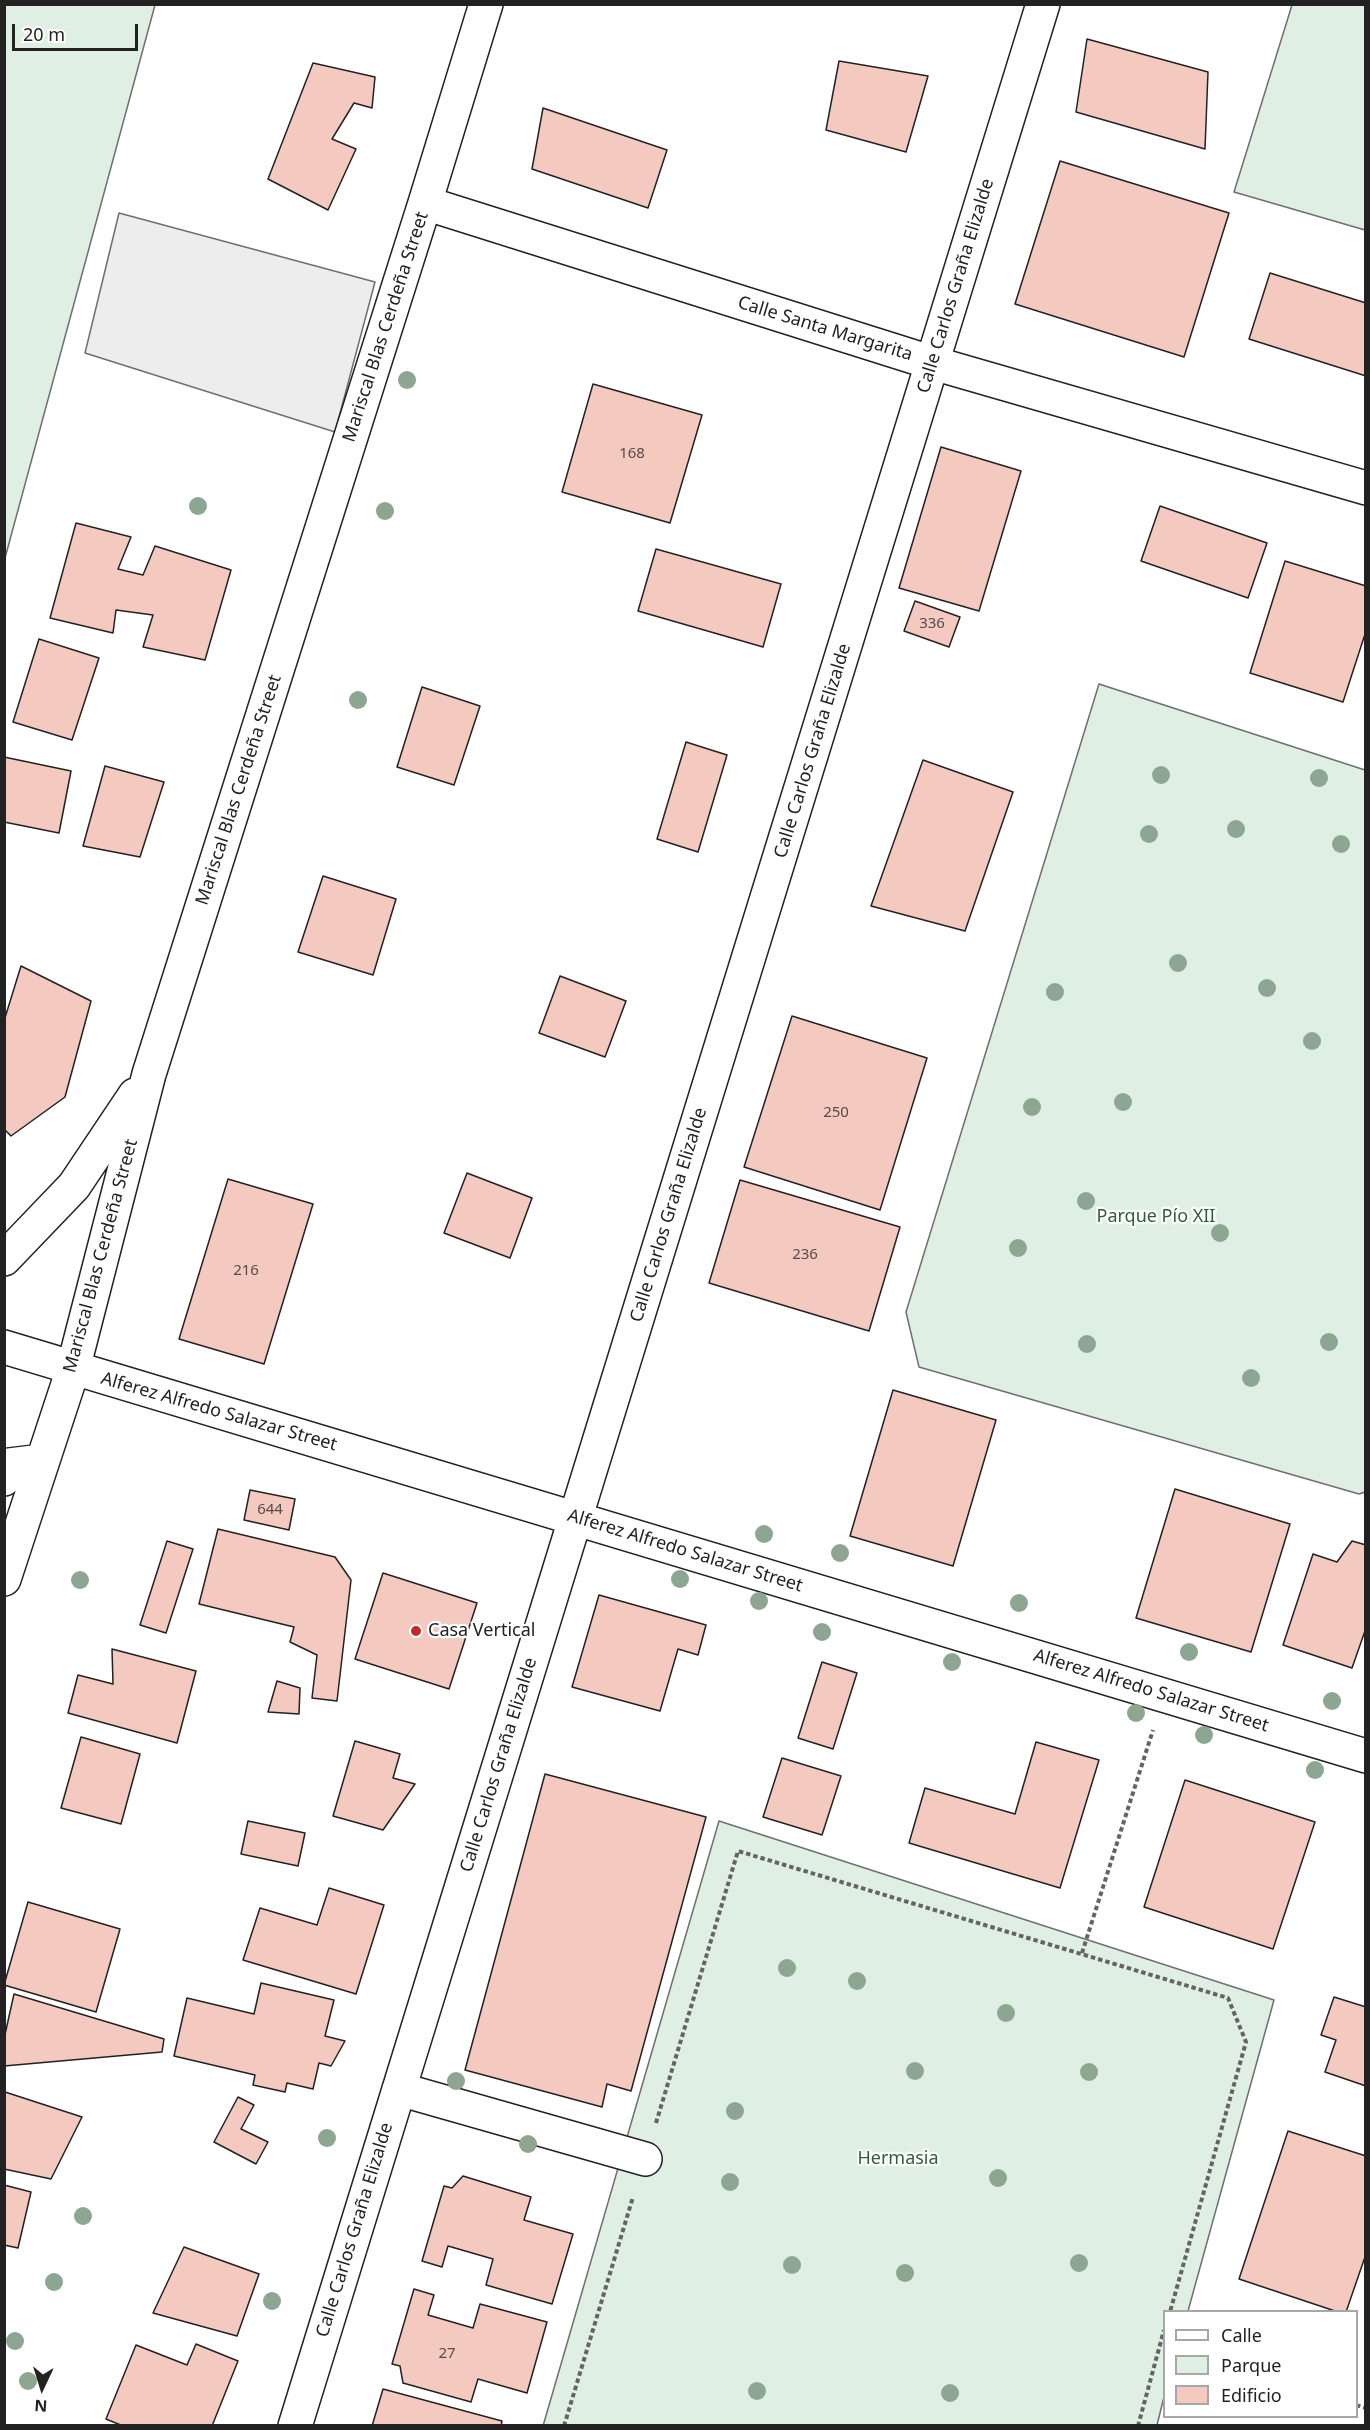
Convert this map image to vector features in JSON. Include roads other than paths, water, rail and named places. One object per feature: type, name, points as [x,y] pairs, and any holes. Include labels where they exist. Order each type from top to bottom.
[{"type":"street","name":"Mariscal Blas Cerdeña Street","points":[[4,1579],[72,1369],[149,1074],[486,4]]},
{"type":"street","name":"Calle Carlos Graña Elizalde","points":[[295,2426],[1043,4]]},
{"type":"street","name":"Calle Santa Margarita","points":[[425,203],[933,363],[1365,488]]},
{"type":"street","points":[[4,1259],[74,1186],[149,1074]]},
{"type":"street","name":"Alferez Alfredo Salazar Street","points":[[4,1347],[1365,1756]]},
{"type":"street","points":[[4,1479],[9,1465],[42,1461]]},
{"type":"street","points":[[399,2089],[645,2159]]},
{"type":"place","name":"Casa Vertical","points":[[416,1631]]},
{"type":"park label","name":"Parque Pío XII","points":[[1156,1217]]},
{"type":"park label","name":"Hermasia","points":[[898,2159]]}]
